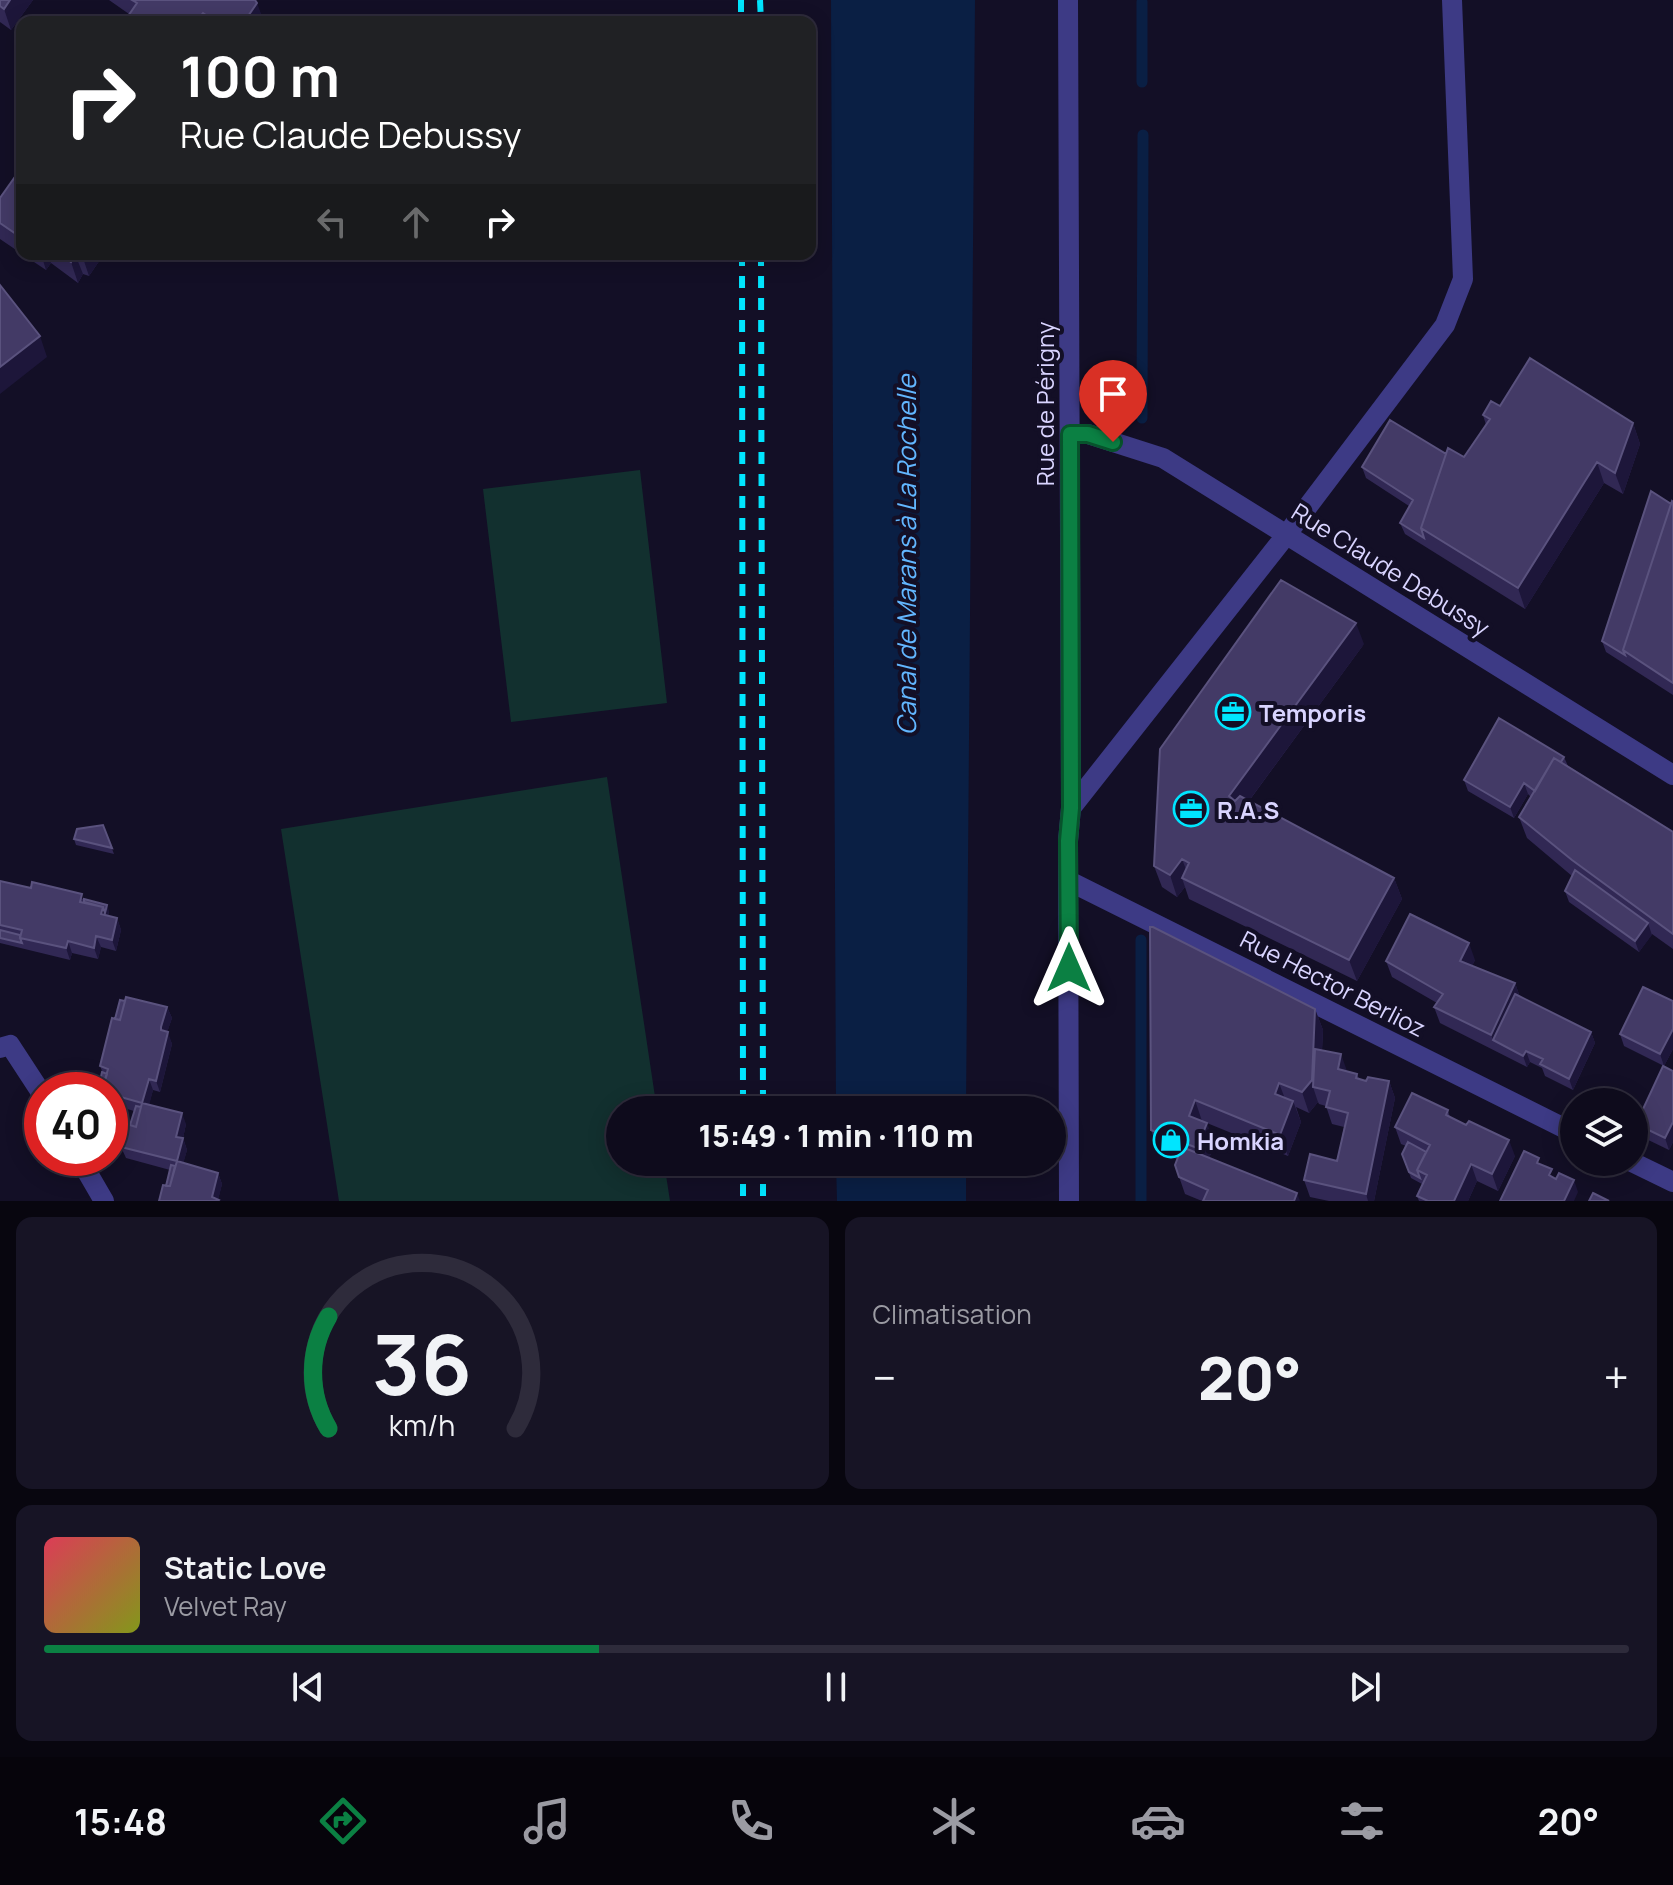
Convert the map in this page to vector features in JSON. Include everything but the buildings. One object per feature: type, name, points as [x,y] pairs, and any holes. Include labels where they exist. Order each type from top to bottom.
[{"type":"street","name":"Rue de Périgny","points":[[1068,0],[1069,1201]]},
{"type":"street","points":[[1071,808],[1287,534],[1445,325],[1463,279],[1452,0]]},
{"type":"street","name":"Rue Claude Debussy","points":[[1070,434],[1088,434],[1163,458],[1673,775]]},
{"type":"street","name":"Rue Hector Berlioz","points":[[1069,881],[1560,1126]]},
{"type":"street","points":[[0,1048],[10,1045],[28,1072]]},
{"type":"street","points":[[1648,1170],[1673,1182]]},
{"type":"street","points":[[89,1176],[104,1201]]},
{"type":"green space","points":[[640,470],[667,703],[511,722],[483,489]]},
{"type":"green space","points":[[607,777],[655,1096],[606,1096],[606,1176],[666,1176],[670,1201],[339,1201],[281,829]]},
{"type":"water","name":"Canal de Marans à La Rochelle","points":[[831,0],[975,0],[966,1096],[836,1096]]},
{"type":"water","points":[[836,1176],[966,1176],[966,1201],[837,1201]]},
{"type":"waterway","points":[[1142,2],[1142,82]]},
{"type":"waterway","points":[[1142,418],[1143,135]]},
{"type":"waterway","points":[[1141,940],[1141,1201]]},
{"type":"railway","points":[[741,0],[741,16]]},
{"type":"railway","points":[[760,0],[761,16]]},
{"type":"railway","points":[[742,260],[743,1096]]},
{"type":"railway","points":[[761,260],[763,1096]]},
{"type":"railway","points":[[743,1176],[743,1201]]},
{"type":"railway","points":[[763,1176],[763,1201]]},
{"type":"place","name":"Temporis","points":[[1233,712]]},
{"type":"place","name":"R.A.S","points":[[1191,809]]},
{"type":"place","name":"Homkia","points":[[1171,1140]]},
{"type":"route","points":[[1069,968],[1070,434],[1088,434],[1113,442]]}]
